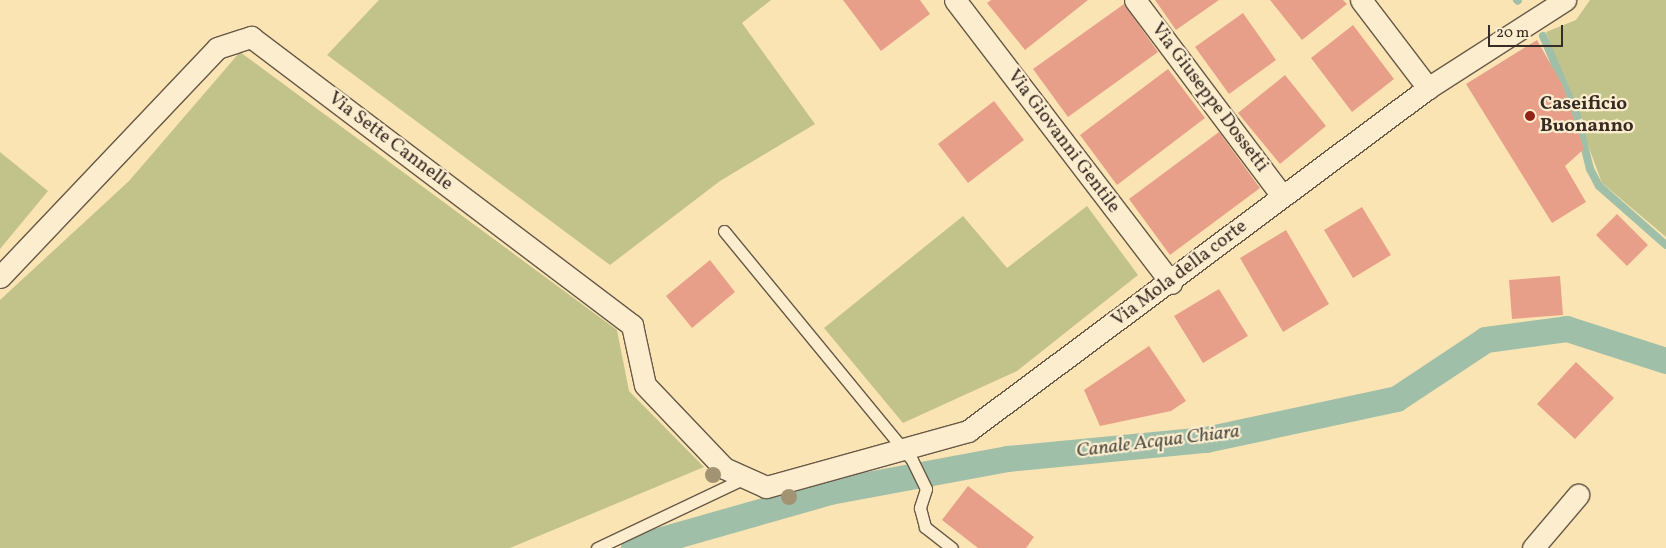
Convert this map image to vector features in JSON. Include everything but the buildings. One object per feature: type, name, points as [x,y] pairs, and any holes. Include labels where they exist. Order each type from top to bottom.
[{"type":"street","name":"Via Giovanni Gentile","points":[[956,0],[1171,283]]},
{"type":"street","name":"Via Giuseppe Dossetti","points":[[1135,0],[1282,196]]},
{"type":"street","points":[[1361,0],[1428,88]]},
{"type":"street","name":"Via Mola della corte","points":[[766,487],[908,455],[968,431],[1171,283],[1282,196],[1428,88],[1565,0]]},
{"type":"street","name":"Via Sette Cannelle","points":[[0,277],[217,48],[251,37],[632,325],[645,385],[724,468],[766,487]]},
{"type":"street","points":[[1534,548],[1578,495]]},
{"type":"lane","points":[[724,231],[908,455],[926,489],[920,508],[925,528],[952,548]]},
{"type":"lane","points":[[597,548],[745,478]]},
{"type":"green space","points":[[379,0],[771,0],[742,23],[815,124],[720,181],[610,265],[327,55]]},
{"type":"green space","points":[[1590,0],[1666,0],[1666,237],[1602,183],[1546,32],[1576,20]]},
{"type":"green space","points":[[240,52],[617,330],[629,391],[704,467],[510,548],[0,548],[0,300],[129,181]]},
{"type":"green space","points":[[0,152],[48,191],[0,249]]},
{"type":"green space","points":[[1087,206],[1138,275],[1017,371],[903,423],[824,328],[963,216],[1007,268]]},
{"type":"waterway","points":[[1543,36],[1576,113],[1590,169],[1599,186],[1666,245]]},
{"type":"waterway","name":"Canale Acqua Chiara","points":[[634,548],[830,492],[1008,459],[1206,440],[1397,399],[1486,340],[1567,329],[1666,361]]},
{"type":"place","name":"Caseificio Buonanno","points":[[1530,116]]}]
